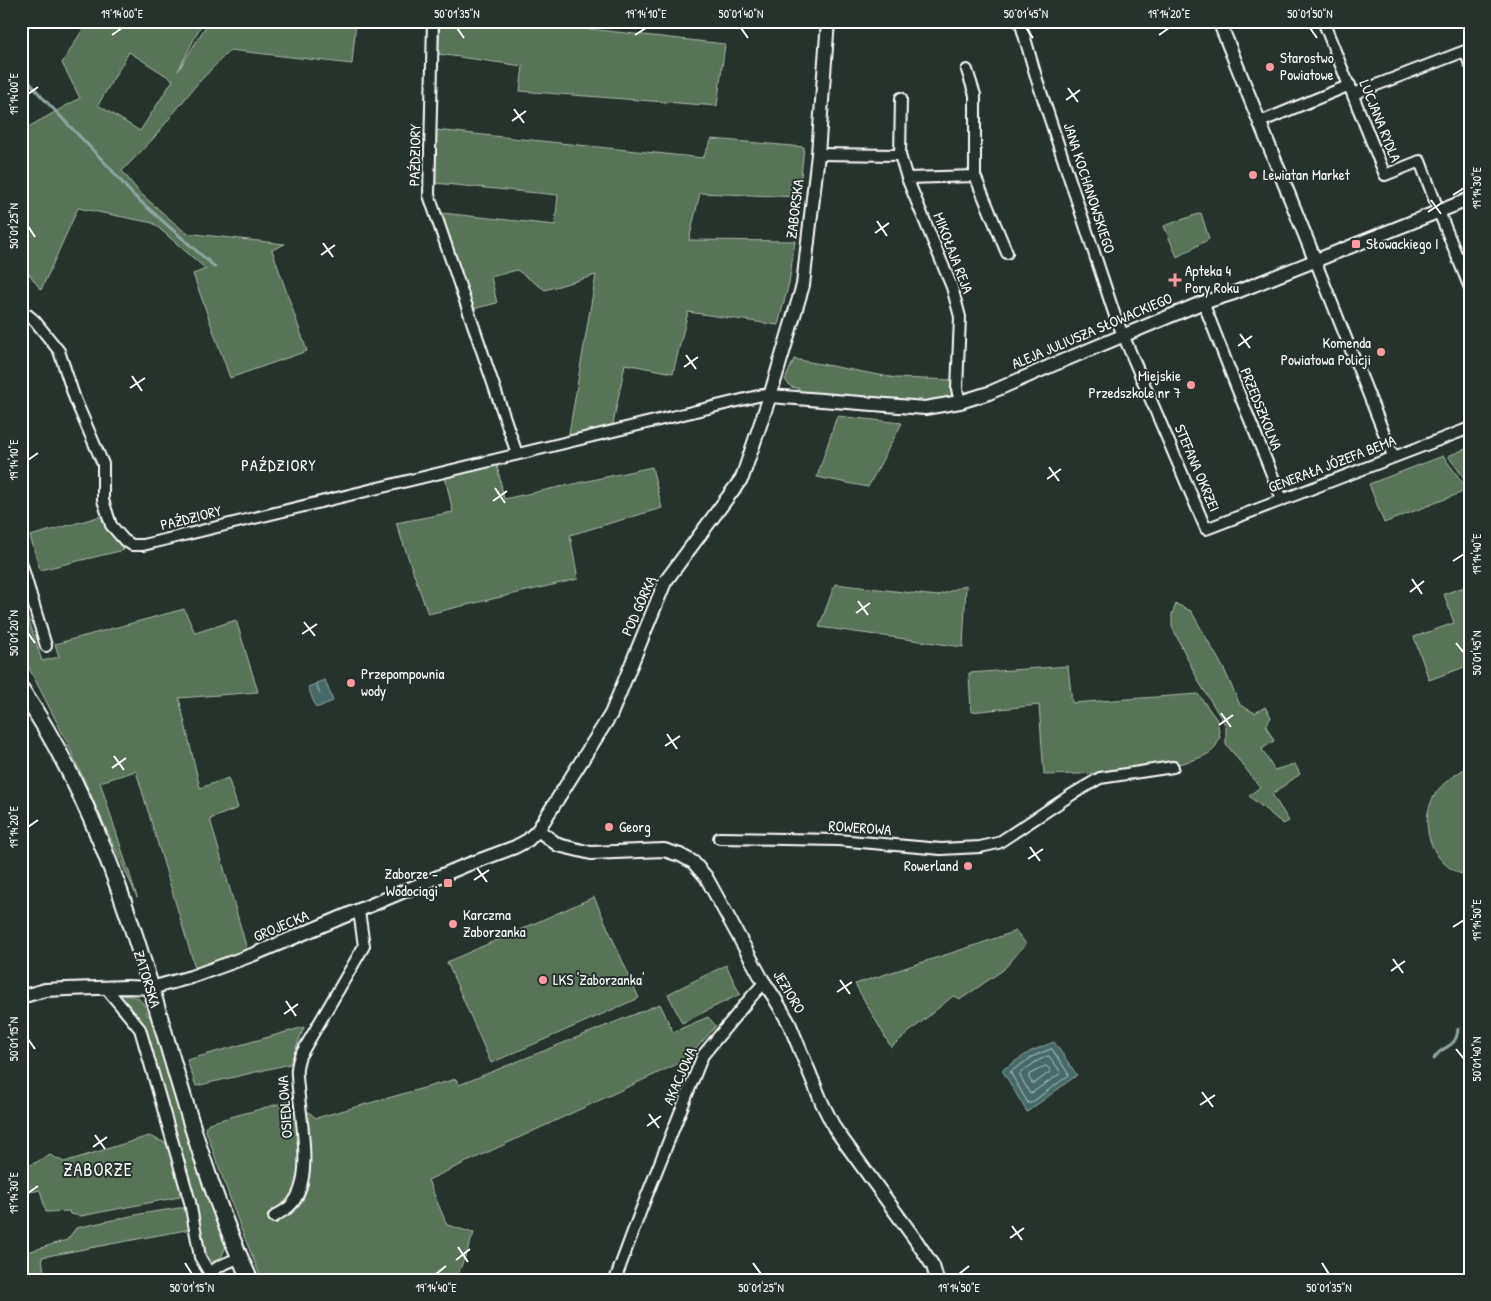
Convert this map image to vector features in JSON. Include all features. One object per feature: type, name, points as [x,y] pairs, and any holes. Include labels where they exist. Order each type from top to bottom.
[{"type":"main road","name":"ZATORSKA","points":[[21,689],[56,747],[94,824],[121,895],[151,988],[212,1192],[250,1280]]},
{"type":"street","name":"PAŹDZIORY","points":[[433,21],[428,195],[517,454]]},
{"type":"street","name":"ZABORSKA","points":[[770,396],[803,285],[818,154],[828,21]]},
{"type":"street","name":"JANA KOCHANOWSKIEGO","points":[[1020,21],[1037,80],[1115,316],[1124,336]]},
{"type":"street","points":[[1219,21],[1393,456]]},
{"type":"street","name":"LUCJANA RYDLA","points":[[1323,21],[1386,175],[1420,161],[1439,212]]},
{"type":"street","points":[[1260,122],[1465,51],[1470,64]]},
{"type":"street","points":[[967,70],[975,95],[976,176],[1007,253]]},
{"type":"street","name":"MIKOŁAJA REJA","points":[[901,98],[900,155],[907,178],[952,287],[960,317],[957,389],[960,402]]},
{"type":"street","points":[[818,154],[900,155]]},
{"type":"street","points":[[907,178],[976,176]]},
{"type":"street","name":"ALEJA JULIUSZA SŁOWACKIEGO","points":[[770,396],[925,408],[960,402],[989,393],[1203,302],[1234,293],[1470,199]]},
{"type":"street","points":[[1439,212],[1470,288]]},
{"type":"street","points":[[1458,260],[1470,255]]},
{"type":"street","name":"PRZEDSZKOLNA","points":[[1203,302],[1282,499]]},
{"type":"street","name":"PAŹDZIORY","points":[[21,313],[28,315],[36,321],[59,351],[75,398],[103,464],[103,500],[111,525],[124,540],[132,545],[143,545],[762,395],[770,396]]},
{"type":"street","name":"STEFANA OKRZEI","points":[[1124,336],[1206,529]]},
{"type":"street","name":"POD GÓRKĄ","points":[[538,830],[611,714],[665,582],[742,478],[770,396]]},
{"type":"street","name":"GENERAŁA JÓZEFA BEMA","points":[[1206,529],[1470,428]]},
{"type":"street","points":[[21,562],[46,646]]},
{"type":"street","name":"ROWEROWA","points":[[719,838],[838,840],[941,849],[980,847],[998,843],[1100,778],[1173,768]]},
{"type":"street","name":"GROJECKA","points":[[21,997],[45,990],[151,988],[225,966],[464,866],[515,848],[528,840],[538,830]]},
{"type":"street","name":"JEZIORO","points":[[538,830],[558,845],[591,853],[664,850],[693,862],[706,877],[764,984],[774,997],[792,1031],[835,1129],[915,1239],[933,1266],[937,1280]]},
{"type":"street","name":"OSIEDLOWA","points":[[274,1217],[291,1205],[300,1191],[303,1182],[305,1165],[296,1072],[300,1056],[364,946],[359,911]]},
{"type":"street","name":"AKACJOWA","points":[[615,1280],[638,1216],[703,1055],[764,984]]},
{"type":"street","points":[[106,988],[140,1029],[190,1202],[200,1257],[208,1277],[226,1263],[239,1258]]},
{"type":"green space","points":[[88,21],[203,21],[178,71],[209,21],[356,21],[352,64],[230,50],[197,84],[152,140],[122,171],[140,193],[186,233],[285,244],[272,250],[307,351],[230,378],[193,274],[206,269],[153,223],[78,208],[41,290],[21,263],[21,131],[80,98],[62,63]],"holes":[[[129,52],[173,80],[140,131],[98,105]]]},
{"type":"green space","points":[[440,21],[517,21],[725,44],[717,106],[520,91],[523,66],[438,54]]},
{"type":"green space","points":[[436,130],[703,158],[712,139],[804,147],[799,197],[700,193],[689,240],[795,241],[789,283],[778,325],[688,312],[673,373],[625,364],[613,424],[568,439],[596,275],[545,290],[517,270],[491,277],[497,303],[472,309],[442,213],[555,225],[558,195],[434,183]]},
{"type":"green space","points":[[1201,213],[1209,239],[1177,257],[1164,226]]},
{"type":"green space","points":[[794,359],[895,378],[954,380],[955,399],[925,403],[801,394],[800,389],[791,387],[785,380]]},
{"type":"green space","points":[[837,416],[902,423],[868,487],[817,477]]},
{"type":"green space","points":[[1470,447],[1470,486],[1448,456]]},
{"type":"green space","points":[[1443,456],[1468,490],[1384,523],[1369,484]]},
{"type":"green space","points":[[497,465],[504,499],[652,467],[662,508],[570,535],[578,579],[428,614],[396,523],[453,512],[445,477]]},
{"type":"green space","points":[[102,516],[110,532],[124,550],[40,570],[30,536]]},
{"type":"green space","points":[[835,584],[937,596],[966,585],[963,647],[819,627]]},
{"type":"green space","points":[[1470,585],[1470,665],[1429,680],[1414,637],[1454,623],[1444,594]]},
{"type":"green space","points":[[21,596],[42,661],[59,657],[55,644],[184,609],[195,633],[236,620],[258,692],[179,698],[200,788],[228,778],[238,808],[210,819],[248,953],[196,971],[136,771],[100,782],[137,897],[66,740],[21,656]]},
{"type":"green space","points":[[1176,604],[1191,611],[1224,669],[1240,705],[1255,713],[1265,707],[1271,717],[1266,726],[1274,741],[1262,749],[1274,770],[1295,764],[1300,774],[1272,794],[1289,821],[1283,824],[1249,796],[1260,787],[1226,744],[1226,726],[1199,682],[1172,627],[1172,614]]},
{"type":"green space","points":[[1068,666],[1072,703],[1198,694],[1217,720],[1220,737],[1216,746],[1201,757],[1159,767],[1044,775],[1039,705],[971,712],[969,673]]},
{"type":"green space","points":[[1470,765],[1470,876],[1447,866],[1439,857],[1428,835],[1427,822],[1429,810],[1436,793],[1449,780]]},
{"type":"green space","name":"LKS 'Zaborzanka'","points":[[594,897],[639,998],[491,1063],[447,962]]},
{"type":"green space","points":[[1016,931],[1026,944],[1003,970],[961,999],[953,996],[891,1047],[855,984]]},
{"type":"green space","points":[[726,965],[740,994],[682,1023],[668,994]]},
{"type":"green space","points":[[120,995],[136,997],[142,1001],[148,1016],[151,1015],[204,1189],[226,1246],[222,1256],[215,1262],[207,1258],[194,1201],[141,1023],[119,999]]},
{"type":"green space","points":[[660,1004],[673,1032],[708,1017],[716,1026],[686,1060],[428,1180],[447,1225],[474,1233],[456,1280],[262,1280],[241,1229],[205,1128],[209,1123],[293,1100],[316,1118],[456,1079],[459,1085]]},
{"type":"green space","points":[[304,1027],[290,1064],[196,1086],[187,1060]]},
{"type":"green space","points":[[149,1136],[166,1143],[174,1162],[180,1185],[179,1197],[81,1216],[70,1214],[69,1211],[46,1212],[40,1190],[21,1194],[21,1168],[23,1169],[50,1155],[64,1162]]},
{"type":"green space","points":[[185,1208],[191,1229],[42,1257],[45,1280],[21,1280],[21,1254],[67,1240],[76,1228],[140,1214]]},
{"type":"water","points":[[325,680],[333,701],[316,708],[308,687],[316,684],[320,694],[316,683]]},
{"type":"water","points":[[1054,1042],[1077,1075],[1027,1112],[1002,1070],[1031,1051]]},
{"type":"waterway","points":[[21,72],[132,194],[215,267]]},
{"type":"waterway","points":[[1434,1059],[1440,1051],[1454,1041],[1458,1029]]},
{"type":"place","name":"Starostwo Powiatowe","points":[[1270,67]]},
{"type":"place","name":"Lewiatan Market","points":[[1253,175]]},
{"type":"place","name":"Słowackiego I","points":[[1356,244]]},
{"type":"place","name":"Apteka 4 Pory Roku","points":[[1175,280]]},
{"type":"place","name":"Komenda Powiatowa Policji","points":[[1381,352]]},
{"type":"place","name":"Miejskie Przedszkole nr 7","points":[[1191,385]]},
{"type":"place","name":"Przepompownia wody","points":[[351,683]]},
{"type":"place","name":"Georg","points":[[609,827]]},
{"type":"place","name":"Rowerland","points":[[968,866]]},
{"type":"place","name":"Zaborze - Wodociągi","points":[[448,883]]},
{"type":"place","name":"Karczma Zaborzanka","points":[[453,924]]},
{"type":"place","name":"LKS 'Zaborzanka'","points":[[543,980]]},
{"type":"district","name":"PAŹDZIORY","points":[[279,465]]},
{"type":"district","name":"ZABORZE","points":[[98,1170]]}]
